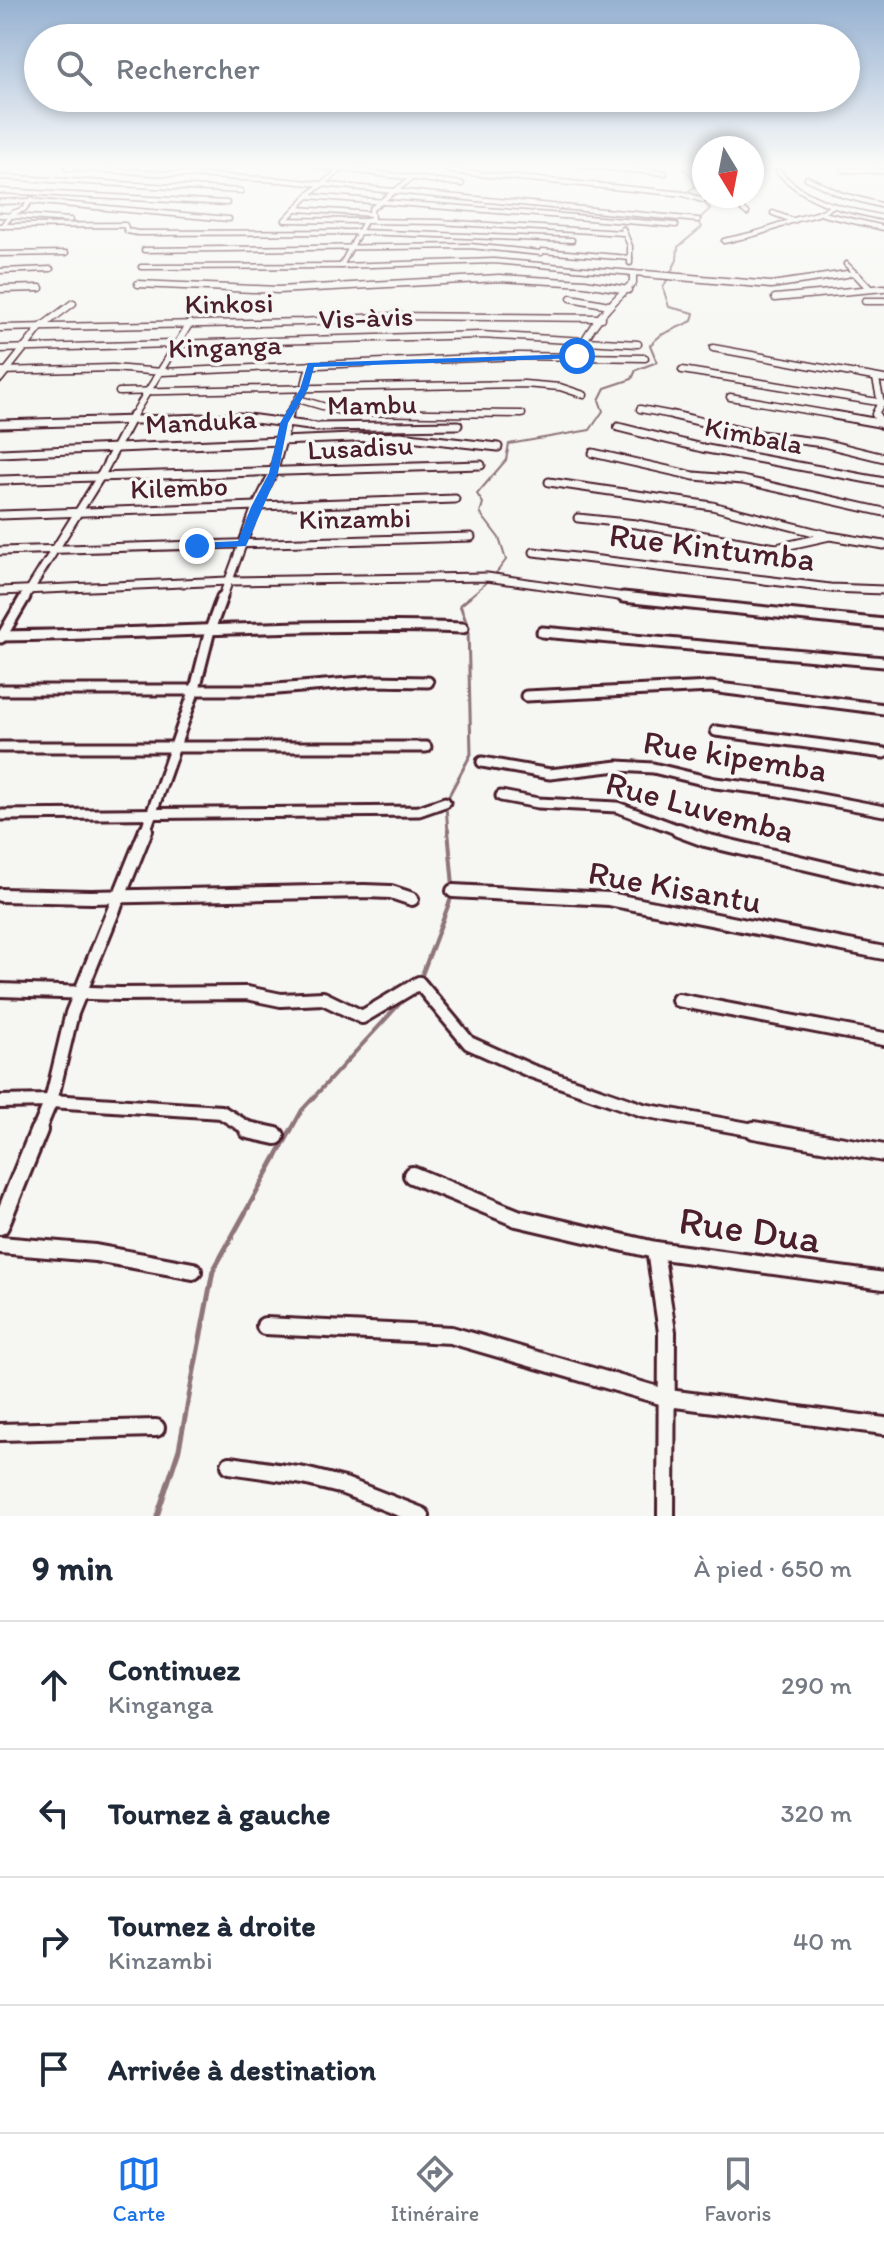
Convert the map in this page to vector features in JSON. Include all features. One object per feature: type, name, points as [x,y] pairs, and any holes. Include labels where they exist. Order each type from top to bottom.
[{"type":"street","points":[[341,266],[358,236]]},
{"type":"street","points":[[456,236],[572,240]]},
{"type":"street","points":[[539,239],[542,236]]},
{"type":"street","points":[[577,356],[584,339],[609,305],[633,283],[629,241],[625,236]]},
{"type":"street","points":[[724,241],[750,236]]},
{"type":"street","points":[[539,239],[546,242],[539,264]]},
{"type":"street","points":[[144,250],[470,246],[630,258]]},
{"type":"street","points":[[0,254],[66,253]]},
{"type":"street","points":[[141,267],[341,266],[491,260],[771,285],[855,273]]},
{"type":"street","points":[[846,264],[869,288]]},
{"type":"street","points":[[0,271],[51,269]]},
{"type":"street","points":[[138,284],[282,290],[425,279],[525,279],[574,281],[628,290]]},
{"type":"street","points":[[0,289],[40,288]]},
{"type":"street","points":[[775,298],[884,288]]},
{"type":"street","points":[[571,298],[609,305]]},
{"type":"street","points":[[865,301],[884,301]]},
{"type":"street","points":[[0,379],[41,327],[73,303]]},
{"type":"street","name":"Kinkosi","points":[[0,328],[393,316],[602,318]]},
{"type":"street","points":[[1,637],[54,547],[79,513],[147,392],[180,345],[190,323]]},
{"type":"street","name":"Vis-àvis","points":[[0,349],[468,335],[638,344]]},
{"type":"street","points":[[713,348],[880,379],[883,403],[875,414],[883,425]]},
{"type":"street","name":"Kinganga","points":[[4,371],[119,368],[162,372],[577,356],[645,358]]},
{"type":"street","points":[[0,1226],[51,1101],[72,1013],[152,815],[173,746],[195,689],[210,630],[256,507],[273,473],[284,423],[304,389],[310,365]]},
{"type":"street","points":[[682,370],[883,403]]},
{"type":"street","points":[[119,392],[535,384],[560,387],[584,395]]},
{"type":"street","points":[[730,397],[883,425]]},
{"type":"street","points":[[298,399],[343,412],[522,414]]},
{"type":"street","points":[[640,409],[753,434],[823,443],[884,458]]},
{"type":"street","name":"Mambu","points":[[0,424],[240,417],[317,427],[458,425]]},
{"type":"street","name":"Kimbala","points":[[618,427],[702,448],[884,482]]},
{"type":"street","name":"Manduka","points":[[0,453],[400,436],[498,447]]},
{"type":"street","points":[[593,453],[694,476],[742,480],[884,512]]},
{"type":"street","name":"Lusadisu","points":[[0,480],[481,465]]},
{"type":"street","points":[[549,482],[712,506],[830,536],[884,545]]},
{"type":"street","name":"Kilembo","points":[[0,515],[455,499]]},
{"type":"street","points":[[578,518],[636,524],[776,548],[830,536]]},
{"type":"street","name":"Kinzambi","points":[[0,551],[471,537]]},
{"type":"street","name":"Rue Kintumba","points":[[534,552],[830,588],[884,590]]},
{"type":"street","points":[[0,591],[228,581],[499,577],[564,589],[798,618],[884,624]]},
{"type":"street","points":[[1,637],[356,624],[463,628]]},
{"type":"street","points":[[542,632],[884,662]]},
{"type":"street","points":[[0,690],[265,690],[373,681],[428,682]]},
{"type":"street","points":[[526,696],[711,687],[884,709]]},
{"type":"street","points":[[716,731],[884,753]]},
{"type":"street","points":[[0,747],[426,747]]},
{"type":"street","name":"Rue kipemba","points":[[482,762],[550,774],[618,766],[653,768],[715,783],[773,790],[884,811]]},
{"type":"street","name":"Rue Luvemba","points":[[501,796],[538,803],[617,807],[705,840],[884,882]]},
{"type":"street","points":[[0,815],[419,811],[445,802]]},
{"type":"street","points":[[0,895],[364,891],[391,892],[412,899]]},
{"type":"street","name":"Rue Kisantu","points":[[453,891],[548,894],[629,902],[822,944],[884,953]]},
{"type":"street","points":[[0,990],[247,993],[281,1000],[323,998],[362,1017],[419,983],[469,1043],[531,1071],[643,1110],[884,1153]]},
{"type":"street","points":[[678,1000],[884,1039]]},
{"type":"street","points":[[0,1102],[51,1101],[221,1112],[250,1131],[276,1136]]},
{"type":"street","name":"Rue Dua","points":[[412,1175],[517,1218],[655,1250],[884,1281]]},
{"type":"street","points":[[0,1245],[95,1253],[193,1271]]},
{"type":"street","points":[[655,1250],[667,1332],[666,1516]]},
{"type":"street","points":[[265,1326],[451,1335],[668,1398],[884,1426]]},
{"type":"street","points":[[0,1432],[156,1428]]},
{"type":"street","points":[[230,1465],[304,1476],[344,1486],[421,1516]]},
{"type":"waterway","points":[[467,599],[493,577],[506,560],[499,538],[480,513],[483,503],[477,494],[506,460],[509,444],[590,430],[603,411],[599,400],[605,388],[632,379],[636,370],[657,362],[650,345],[661,335],[692,321],[694,313],[669,307],[663,288],[677,260],[678,247],[692,236]]},
{"type":"waterway","points":[[447,799],[471,754],[468,627],[460,605],[470,597]]},
{"type":"waterway","points":[[446,806],[448,832]]},
{"type":"waterway","points":[[448,830],[453,886]]},
{"type":"waterway","points":[[420,980],[453,893]]},
{"type":"waterway","points":[[290,1132],[302,1110],[405,998]]},
{"type":"waterway","points":[[157,1516],[179,1449],[213,1271],[291,1130]]},
{"type":"route","points":[[197,546],[242,544],[273,473],[284,423],[304,389],[310,365],[577,356]]}]
